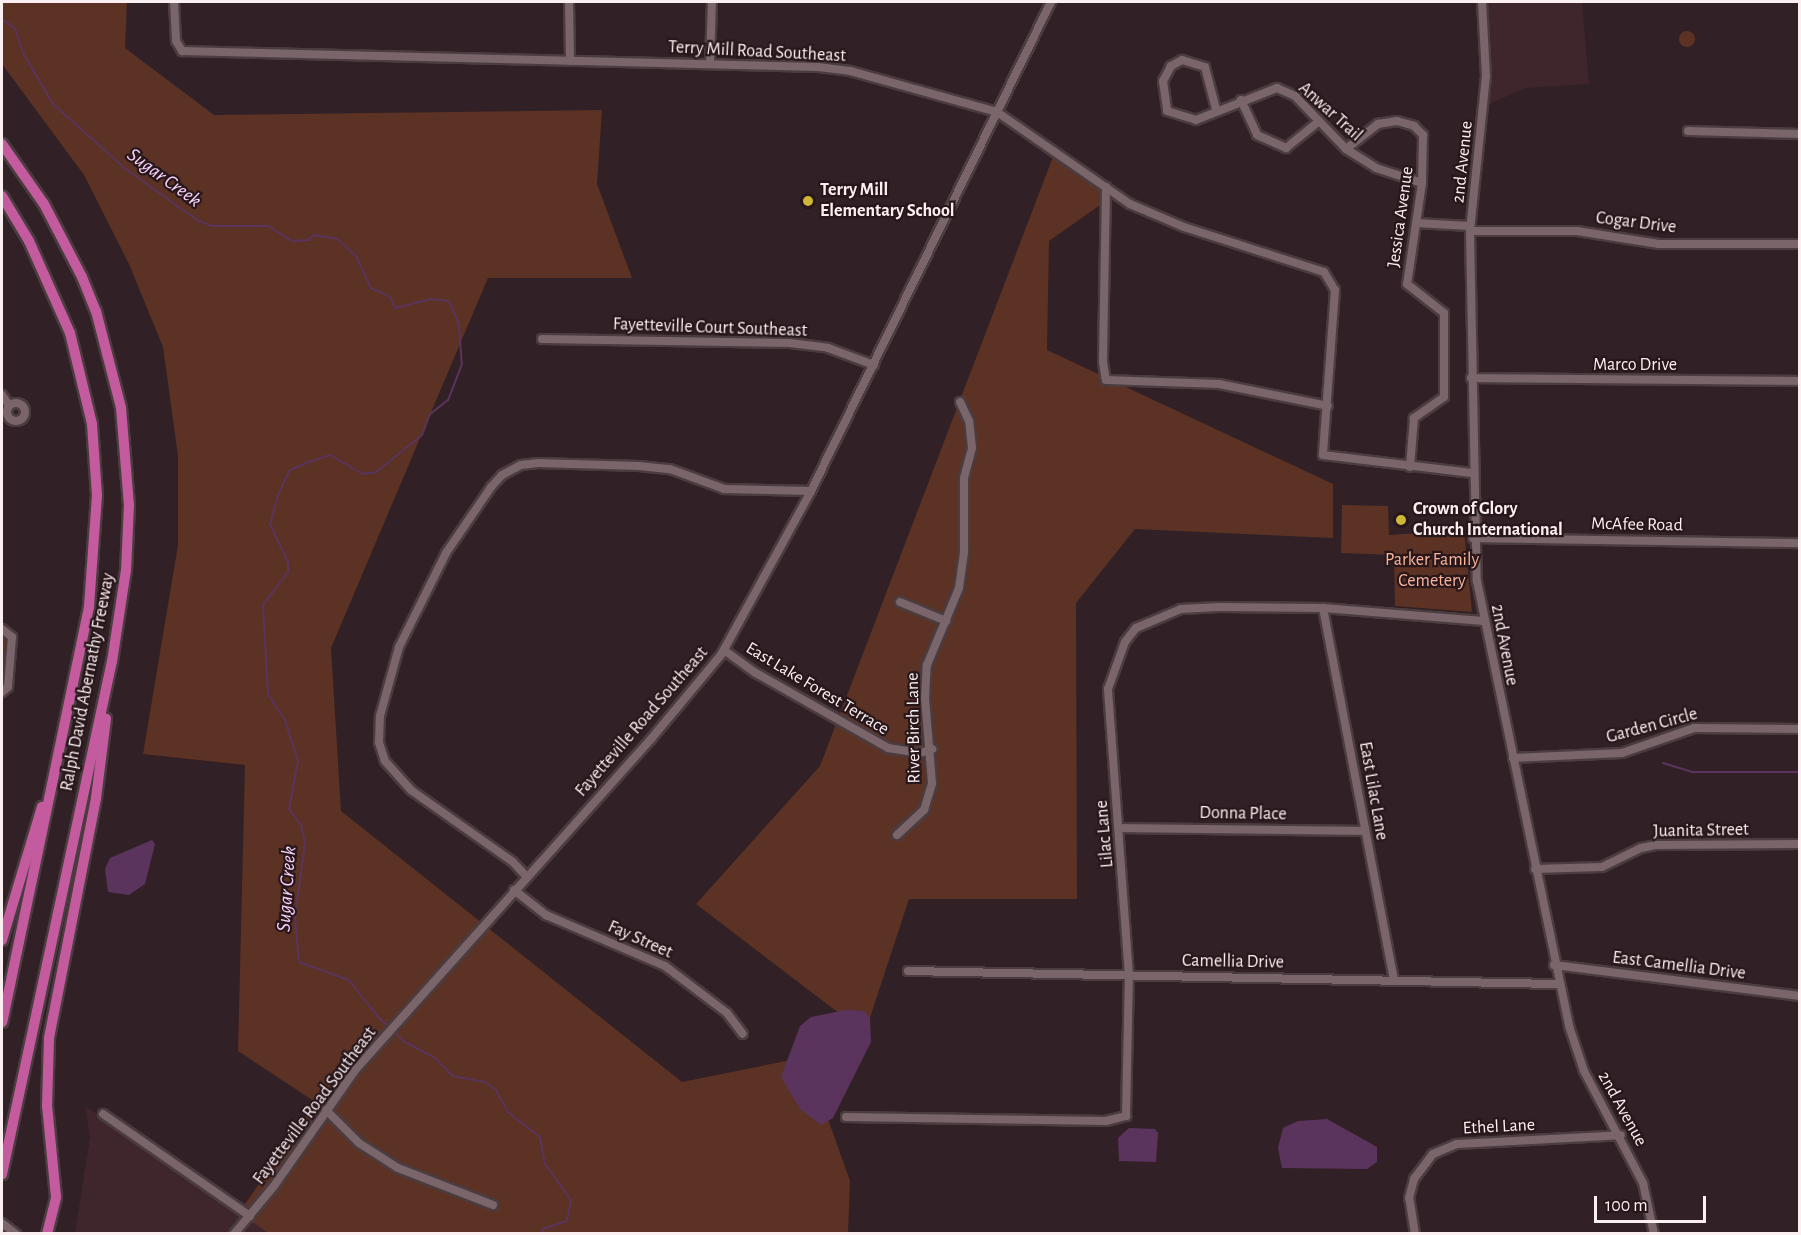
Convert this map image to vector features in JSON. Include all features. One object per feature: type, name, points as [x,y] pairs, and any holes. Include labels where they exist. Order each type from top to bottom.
[{"type":"highway","name":"Ralph David Abernathy Freeway","points":[[2,144],[44,204],[82,277],[114,374],[129,475],[129,530],[119,621],[2,1174]]},
{"type":"highway","name":"Ralph David Abernathy Freeway","points":[[2,196],[29,241],[61,308],[80,366],[92,424],[97,495],[94,570],[63,738],[2,1022]]},
{"type":"highway","points":[[47,1233],[56,1197],[47,1106],[49,1038],[96,798],[119,621]]},
{"type":"highway","points":[[2,940],[63,738]]},
{"type":"street","name":"Terry Mill Road Southeast","points":[[174,2],[176,41],[182,51],[710,64],[850,71],[997,112],[1130,204],[1184,227],[1324,272],[1335,290],[1323,455],[1472,473]]},
{"type":"street","points":[[569,2],[570,60]]},
{"type":"street","points":[[710,64],[712,2]]},
{"type":"street","name":"Fayetteville Road Southeast","points":[[234,1233],[250,1216],[356,1069],[526,876],[651,739],[724,650],[811,491],[1051,2]]},
{"type":"street","name":"2nd Avenue","points":[[1482,2],[1486,76],[1470,228],[1473,538],[1483,621],[1558,984],[1584,1071],[1621,1135],[1643,1183],[1654,1233]]},
{"type":"street","name":"Anwar Trail","points":[[1216,109],[1206,67],[1182,60],[1171,66],[1162,88],[1167,111],[1196,120],[1216,109],[1277,88],[1295,96],[1346,149],[1376,168],[1422,183]]},
{"type":"street","points":[[1241,100],[1257,135],[1286,148],[1318,122]]},
{"type":"street","name":"Jessica Avenue","points":[[1346,149],[1378,124],[1397,121],[1414,126],[1423,135],[1422,183],[1407,284],[1444,313],[1444,397],[1414,418],[1410,466]]},
{"type":"street","points":[[1688,131],[1800,134]]},
{"type":"street","points":[[1106,187],[1103,362],[1106,380],[1219,384],[1328,405]]},
{"type":"street","name":"Cogar Drive","points":[[1416,223],[1470,228],[1577,231],[1659,244],[1800,244]]},
{"type":"street","name":"Fayetteville Court Southeast","points":[[542,339],[790,343],[828,348],[874,365]]},
{"type":"street","name":"Marco Drive","points":[[1471,378],[1800,381]]},
{"type":"street","points":[[2,395],[9,405]]},
{"type":"street","name":"River Birch Lane","points":[[897,835],[924,810],[932,783],[932,749],[925,698],[927,665],[958,588],[964,551],[964,478],[972,448],[969,421],[960,402]]},
{"type":"street","points":[[526,876],[513,862],[411,790],[385,761],[380,742],[380,716],[399,647],[446,553],[491,487],[502,475],[521,465],[538,464],[670,469],[724,489],[811,491]]},
{"type":"street","name":"McAfee Road","points":[[1473,538],[1800,543]]},
{"type":"street","points":[[900,602],[946,621]]},
{"type":"street","name":"Lilac Lane","points":[[846,1117],[1121,1119],[1126,1116],[1130,976],[1108,689],[1125,642],[1136,628],[1181,609],[1323,608],[1483,621]]},
{"type":"street","name":"East Lilac Lane","points":[[1323,608],[1394,980]]},
{"type":"street","points":[[2,629],[12,637],[8,687],[2,692]]},
{"type":"street","name":"East Lake Forest Terrace","points":[[724,650],[756,674],[888,748],[920,753],[932,749]]},
{"type":"street","name":"Garden Circle","points":[[1513,758],[1622,753],[1694,728],[1800,729]]},
{"type":"street","name":"Donna Place","points":[[1120,828],[1365,831]]},
{"type":"street","name":"Juanita Street","points":[[1535,869],[1602,867],[1641,848],[1657,845],[1800,844]]},
{"type":"street","name":"Fay Street","points":[[514,890],[546,915],[665,966],[728,1013],[743,1034]]},
{"type":"street","name":"East Camellia Drive","points":[[1554,965],[1800,996]]},
{"type":"street","name":"Camellia Drive","points":[[908,971],[1558,984]]},
{"type":"street","points":[[326,1110],[359,1143],[398,1168],[493,1205]]},
{"type":"street","points":[[103,1114],[250,1216]]},
{"type":"street","name":"Ethel Lane","points":[[1415,1233],[1410,1198],[1414,1179],[1433,1154],[1457,1144],[1621,1135]]},
{"type":"street","points":[[2,1222],[16,1233]]},
{"type":"shaded area","points":[[1486,2],[1582,2],[1589,84],[1525,88],[1490,104]]},
{"type":"shaded area","points":[[152,840],[155,844],[145,884],[129,895],[108,892],[105,869],[110,858]]},
{"type":"shaded area","points":[[846,1010],[864,1011],[870,1018],[871,1042],[833,1118],[821,1125],[800,1109],[781,1077],[800,1026],[811,1017]]},
{"type":"shaded area","points":[[85,1106],[270,1233],[75,1234],[90,1137]]},
{"type":"shaded area","points":[[1327,1119],[1377,1147],[1377,1162],[1367,1169],[1282,1168],[1278,1148],[1283,1128],[1298,1121]]},
{"type":"shaded area","points":[[1129,1128],[1155,1129],[1158,1133],[1156,1162],[1119,1161],[1118,1138]]},
{"type":"green space","points":[[2,2],[127,2],[125,48],[214,115],[602,110],[597,184],[632,278],[488,278],[331,648],[341,811],[682,1082],[806,1057],[850,1181],[848,1233],[270,1234],[239,1213],[315,1102],[238,1051],[245,765],[143,754],[178,545],[178,456],[163,347],[129,264],[84,175],[2,64]]},
{"type":"green space","points":[[1687,31],[1693,33],[1695,39],[1693,45],[1687,47],[1681,45],[1679,39],[1681,33]]},
{"type":"green space","points":[[1056,149],[1110,198],[1049,241],[1047,350],[1333,484],[1333,538],[1135,529],[1076,603],[1077,899],[909,899],[865,1033],[696,904],[820,766]]},
{"type":"green space","name":"Parker Family Cemetery","points":[[1342,505],[1388,506],[1389,535],[1464,530],[1472,612],[1395,606],[1394,555],[1341,553]]},
{"type":"green space","points":[[2,632],[10,637],[6,686],[2,690]]},
{"type":"waterway","name":"Sugar Creek","points":[[2,19],[15,28],[23,53],[53,104],[126,169],[197,220],[212,226],[268,226],[292,241],[309,240],[313,235],[337,239],[356,256],[371,288],[390,297],[395,308],[430,299],[449,301],[459,325],[462,364],[448,400],[430,414],[422,435],[376,472],[363,474],[330,455],[311,461],[290,470],[278,495],[270,524],[288,562],[288,572],[263,605],[268,694],[285,720],[298,761],[289,809],[301,825],[305,843],[295,917],[299,962],[349,980],[378,1017],[405,1042],[435,1058],[453,1076],[485,1082],[496,1090],[508,1112],[540,1137],[545,1164],[571,1200],[567,1221],[542,1229],[543,1234]]},
{"type":"waterway","points":[[1663,763],[1692,772],[1800,772]]},
{"type":"place","name":"Terry Mill Elementary School","points":[[808,201]]},
{"type":"place","name":"Crown of Glory Church International","points":[[1401,520]]}]
